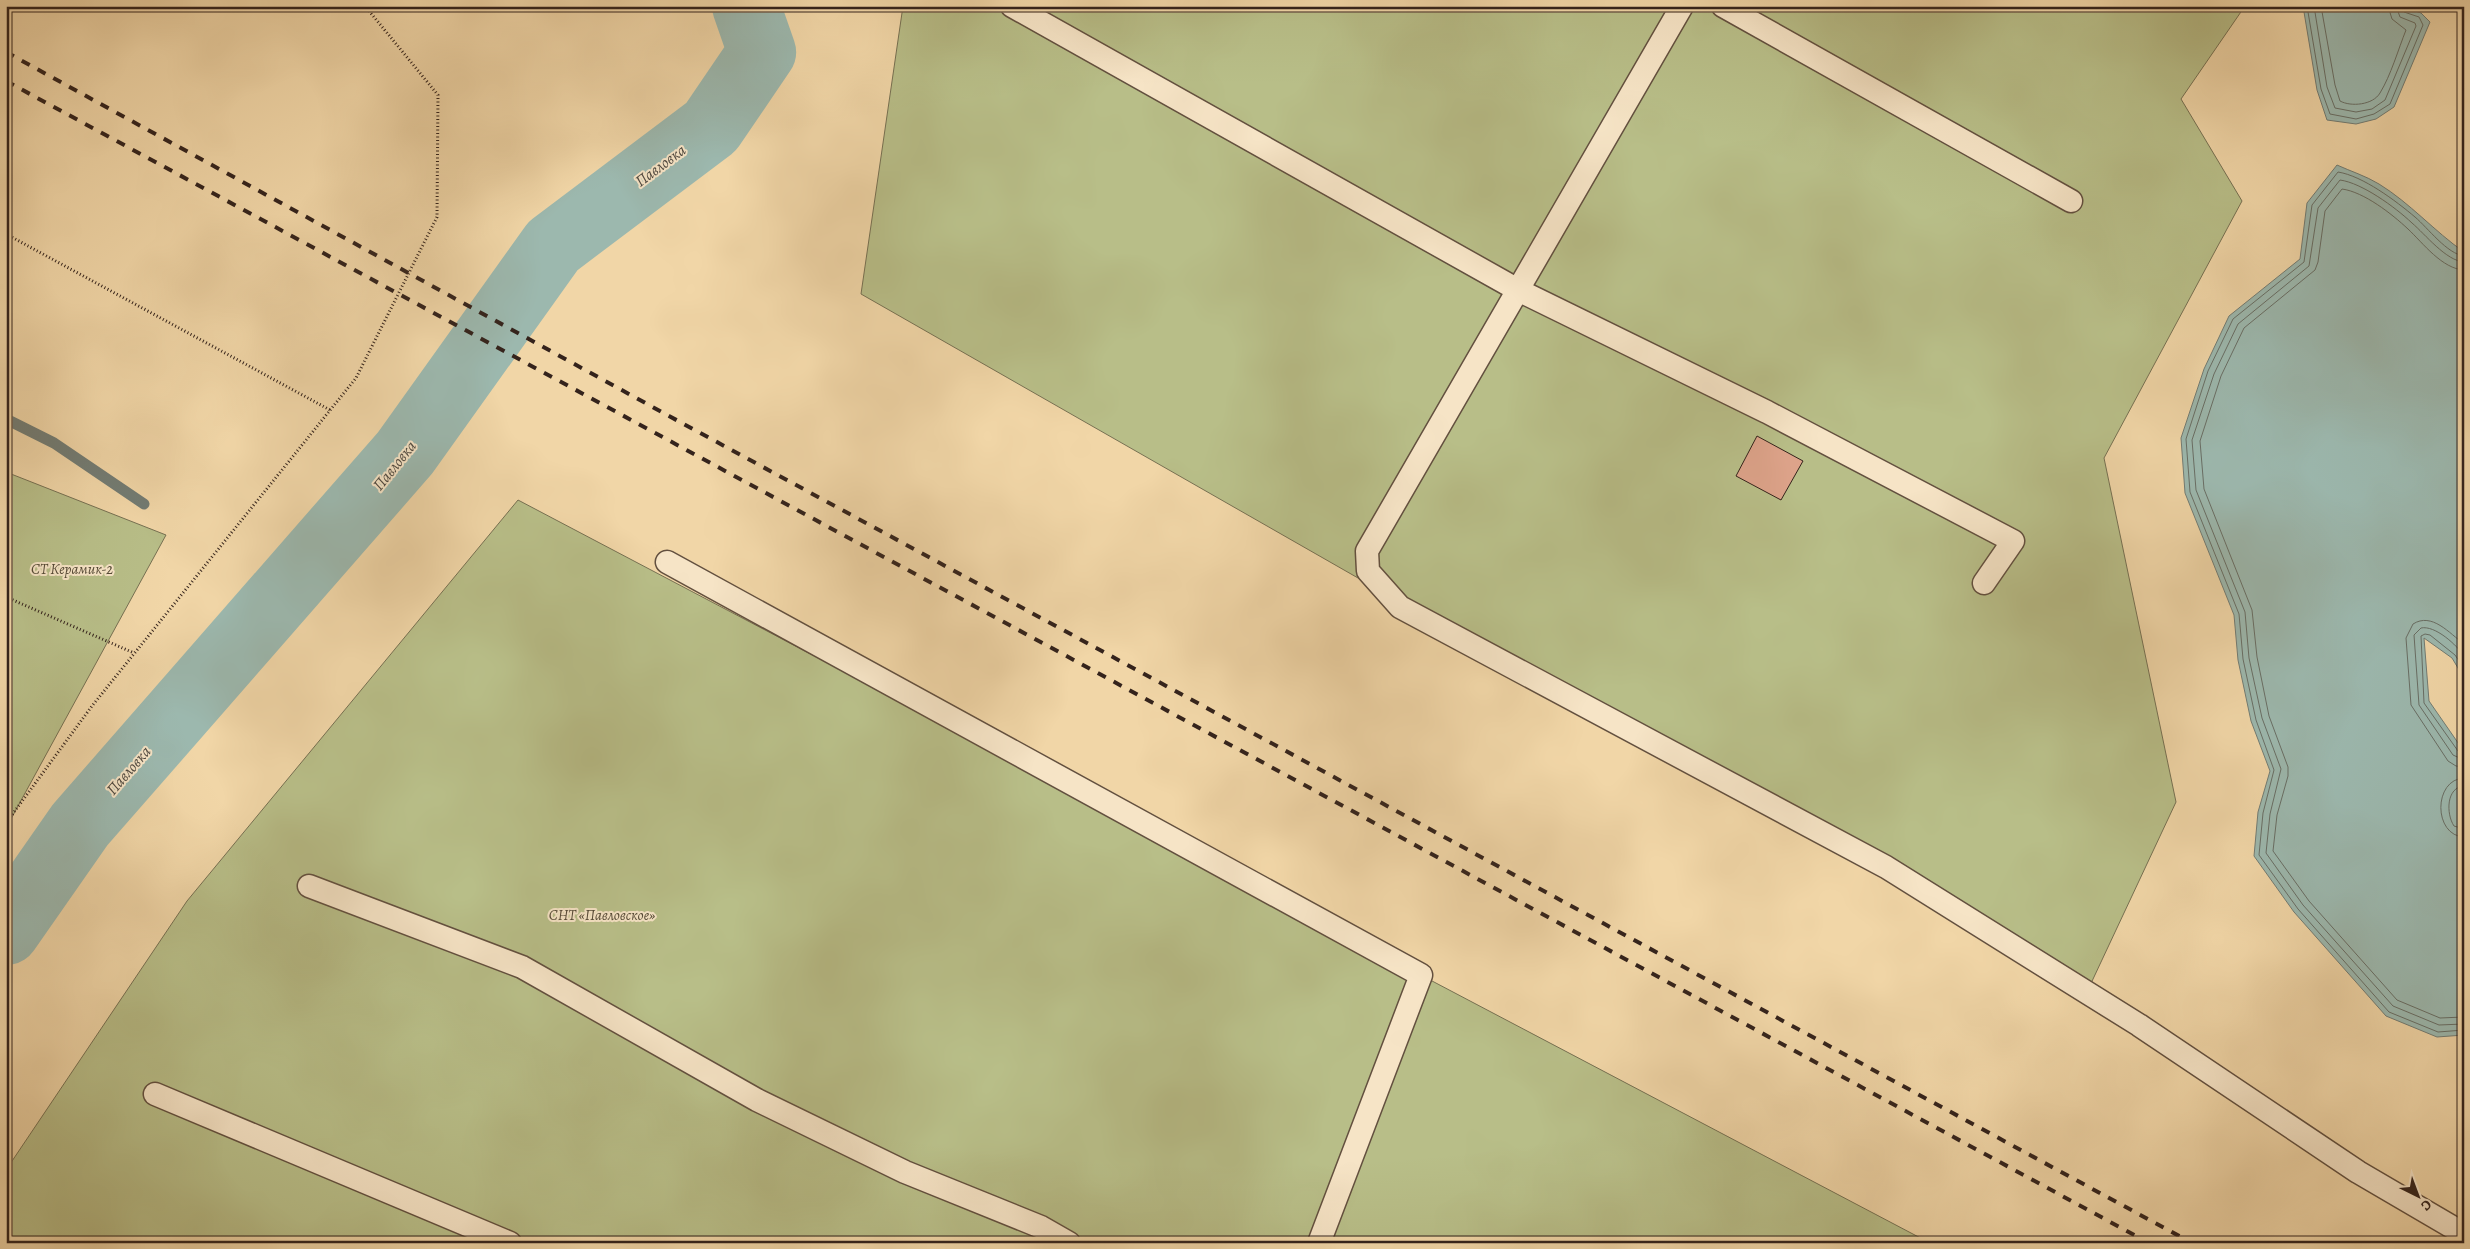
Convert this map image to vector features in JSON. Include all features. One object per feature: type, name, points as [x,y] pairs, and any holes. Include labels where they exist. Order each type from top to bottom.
[{"type":"lane","points":[[1012,6],[1518,290],[1767,412],[2013,541],[1984,583]]},
{"type":"lane","points":[[1682,6],[1367,551],[1368,571],[1400,607],[1886,867],[2139,1025],[2358,1172],[2464,1234]]},
{"type":"lane","points":[[1724,6],[2071,201]]},
{"type":"lane","points":[[667,562],[1421,975],[1319,1243]]},
{"type":"lane","points":[[309,886],[522,967],[757,1100],[905,1172],[1041,1227],[1069,1243]]},
{"type":"lane","points":[[155,1094],[510,1243]]},
{"type":"path","points":[[6,823],[92,706],[356,378],[437,217],[438,95],[364,6]]},
{"type":"path","points":[[6,234],[330,410]]},
{"type":"path","points":[[6,598],[134,653]]},
{"type":"green space","points":[[903,6],[2245,6],[2181,99],[2242,201],[2104,458],[2176,802],[2086,994],[861,294]]},
{"type":"green space","name":"СТ Керамик-2","points":[[6,472],[166,535],[6,828]]},
{"type":"green space","name":"СНТ «Павловское»","points":[[518,500],[1930,1243],[6,1243],[6,1170],[187,901]]},
{"type":"water","points":[[2303,6],[2400,6],[2421,13],[2430,22],[2394,107],[2376,119],[2356,124],[2327,120],[2317,90]]},
{"type":"water","points":[[2337,165],[2379,184],[2412,208],[2464,252],[2464,678],[2452,658],[2424,638],[2429,701],[2463,750],[2461,816],[2464,823],[2464,1035],[2437,1037],[2386,1016],[2294,912],[2254,856],[2258,812],[2270,771],[2251,721],[2238,660],[2234,615],[2185,493],[2181,438],[2204,369],[2229,316],[2300,259],[2307,203]]},
{"type":"building","points":[[1757,436],[1803,461],[1781,500],[1736,476]]},
{"type":"waterway","name":"Павловка","points":[[6,931],[80,825],[405,453],[553,246],[711,127],[762,52],[746,6]]},
{"type":"waterway","points":[[6,419],[54,443],[144,504]]},
{"type":"railway","points":[[6,52],[669,416],[2192,1243]]},
{"type":"railway","points":[[6,81],[2149,1243]]}]
